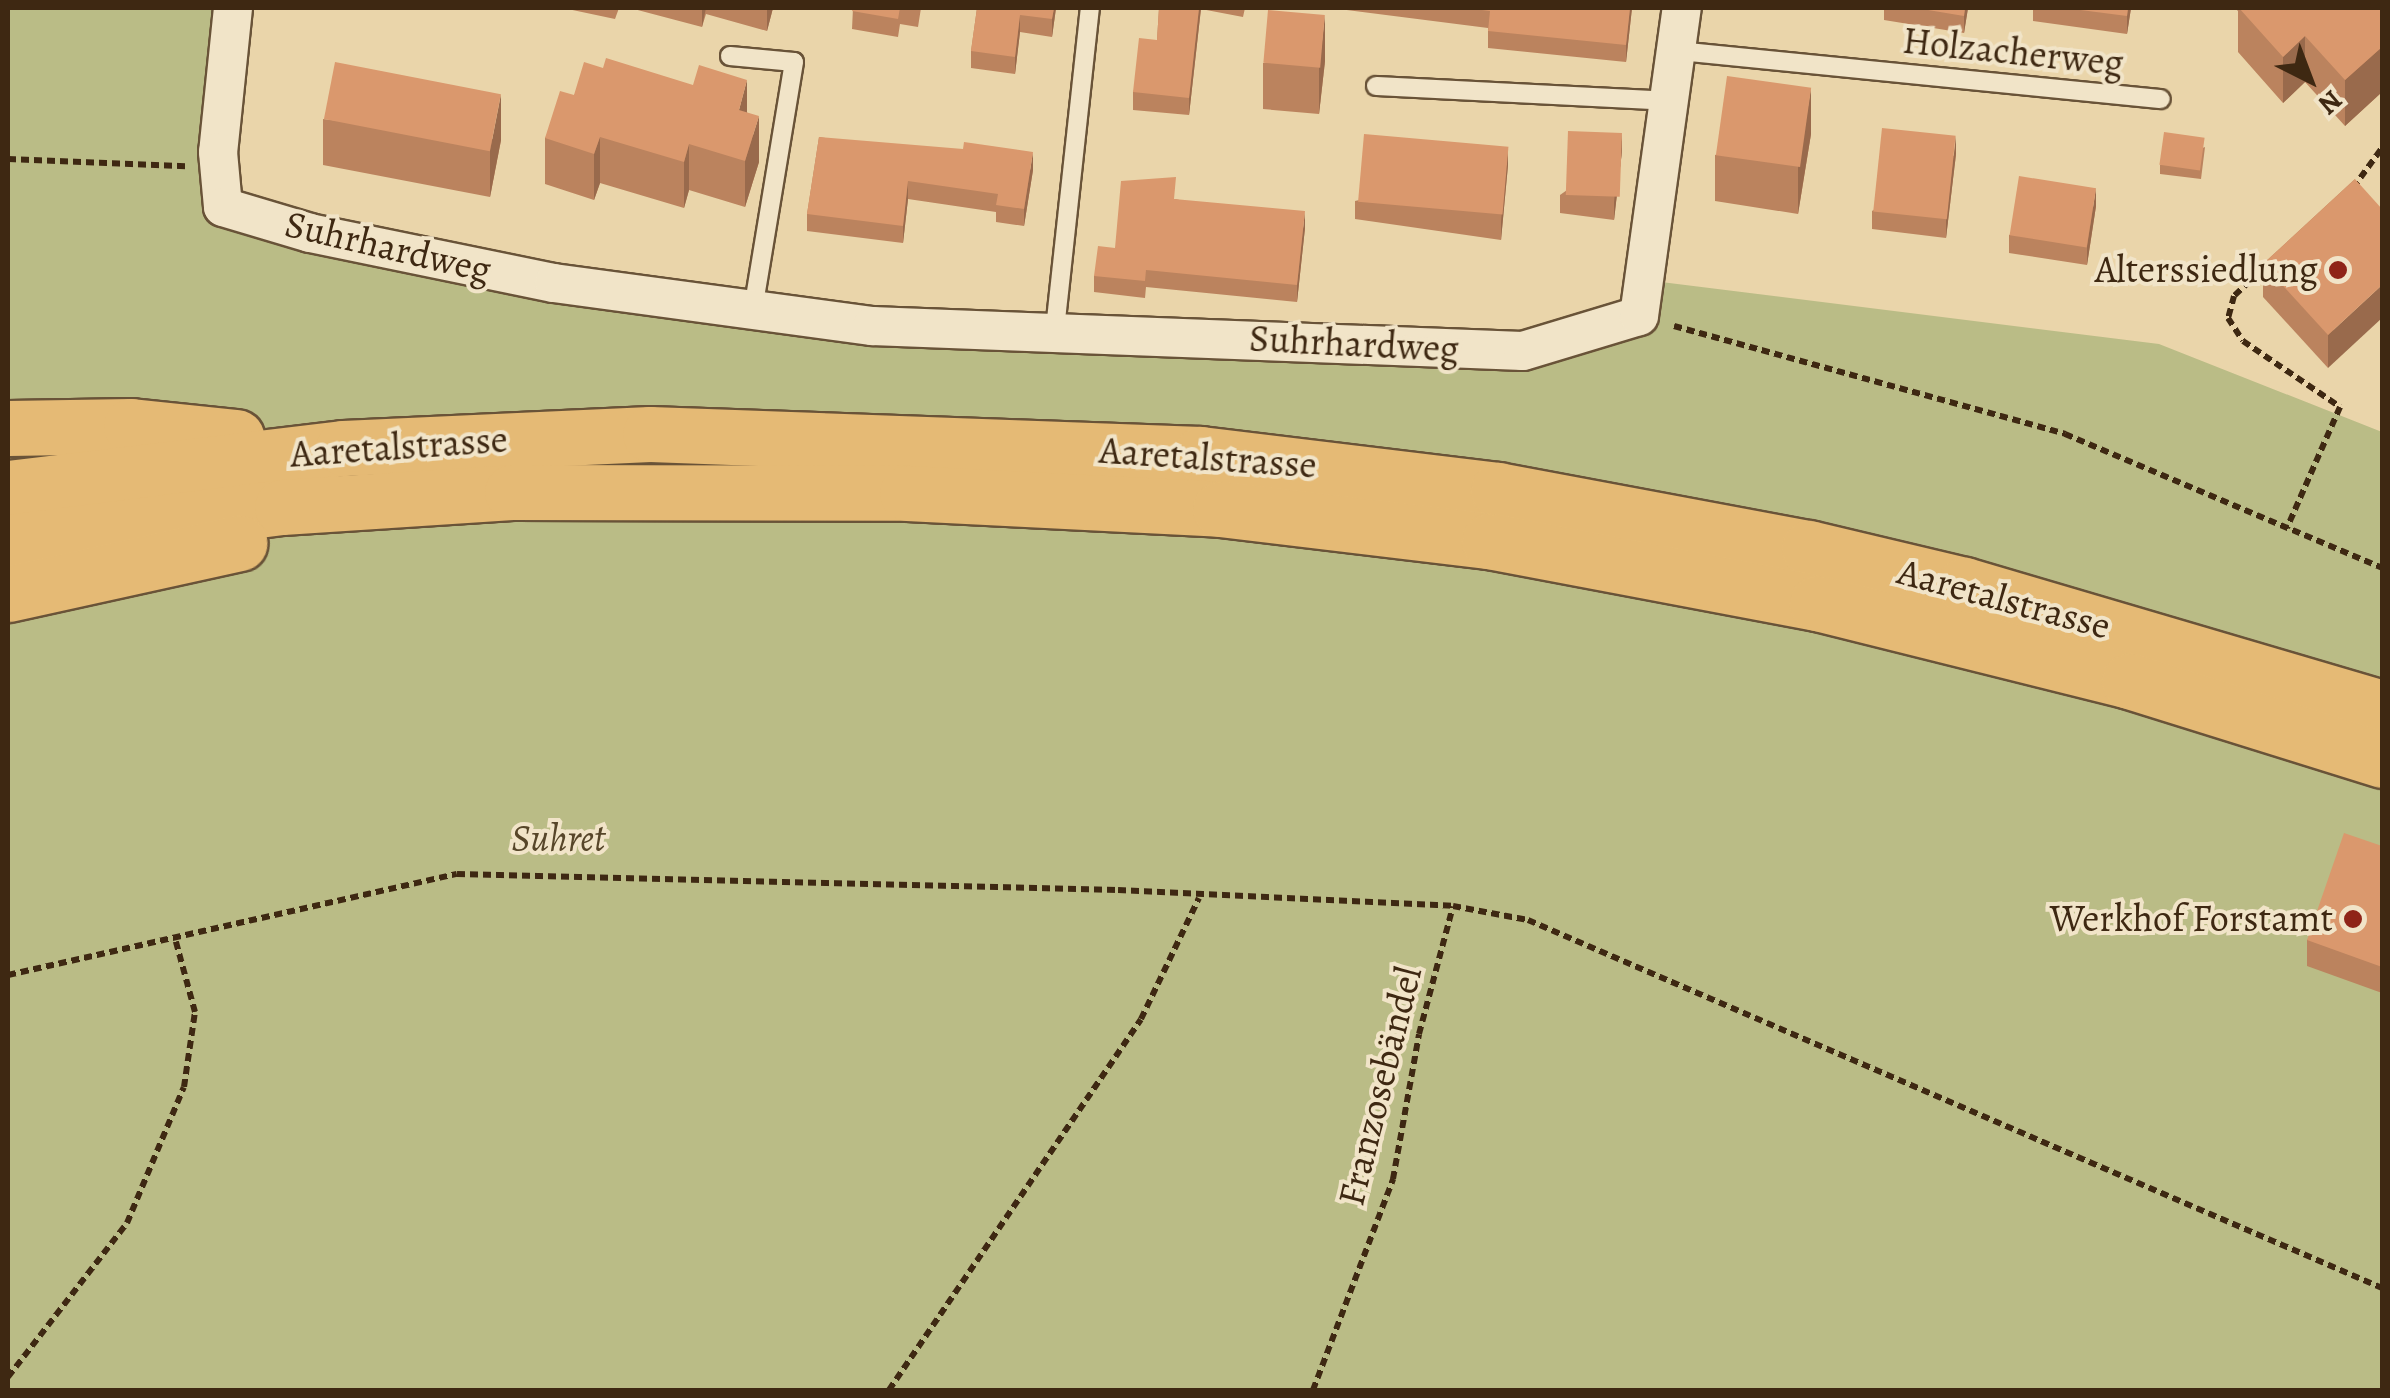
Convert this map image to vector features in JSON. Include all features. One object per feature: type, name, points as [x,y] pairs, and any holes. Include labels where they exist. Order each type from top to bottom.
[{"type":"highway","points":[[8,428],[132,426],[343,448]]},
{"type":"highway","name":"Aaretalstrasse","points":[[8,488],[343,448],[724,433],[1201,454],[1349,469],[1577,502],[1809,548],[1964,585],[2382,708]]},
{"type":"highway","points":[[8,594],[512,492]]},
{"type":"highway","name":"Aaretalstrasse","points":[[8,542],[282,507],[512,492],[908,493],[1115,501],[1489,541],[1817,602],[2130,681],[2382,760]]},
{"type":"street","name":"Suhrhardweg","points":[[233,8],[220,170],[223,207],[310,232],[554,284],[872,326],[1055,329],[1523,351],[1639,316]]},
{"type":"street","points":[[1639,316],[1682,8]]},
{"type":"lane","points":[[1055,329],[1090,8]]},
{"type":"lane","name":"Holzacherweg","points":[[1678,51],[2161,99]]},
{"type":"lane","points":[[730,56],[794,62],[752,310]]},
{"type":"lane","points":[[1376,86],[1668,101]]},
{"type":"path","points":[[2348,192],[2382,148]]},
{"type":"path","points":[[8,159],[220,170]]},
{"type":"path","points":[[2282,252],[2234,296],[2228,318],[2242,341],[2340,407],[2287,528]]},
{"type":"path","points":[[1639,316],[2065,434],[2382,568]]},
{"type":"path","points":[[8,975],[176,942],[456,874],[1118,890],[1200,898],[1454,906],[1528,920],[2382,1288]]},
{"type":"path","points":[[889,1390],[1141,1019],[1200,898]]},
{"type":"path","name":"Franzosebändel","points":[[1313,1390],[1393,1179],[1419,1034],[1454,906]]},
{"type":"path","points":[[8,1377],[127,1222],[184,1087],[194,1012],[176,942]]},
{"type":"green space","name":"Suhret","points":[[8,8],[233,8],[223,207],[554,283],[1391,348],[1638,316],[1645,280],[2159,344],[2382,432],[2382,1390],[8,1390]]},
{"type":"building","points":[[900,8],[898,19],[852,11]]},
{"type":"building","points":[[977,8],[1054,8],[1052,19],[1020,15],[1015,57],[971,51]]},
{"type":"building","points":[[1159,8],[1199,8],[1189,98],[1133,92],[1139,38],[1157,40]]},
{"type":"building","points":[[1466,8],[1630,8],[1626,45],[1488,31],[1490,11]]},
{"type":"building","points":[[1916,8],[1965,8],[1964,16]]},
{"type":"building","points":[[2065,8],[2128,8],[2127,16]]},
{"type":"building","points":[[2239,8],[2382,8],[2382,47],[2345,80],[2305,36],[2283,57]]},
{"type":"building","points":[[1268,10],[1325,15],[1320,68],[1263,63]]},
{"type":"building","points":[[606,58],[693,85],[699,65],[747,80],[739,110],[759,116],[745,161],[689,144],[684,162],[600,137],[594,154],[545,138],[560,91],[574,95],[584,62],[603,68]]},
{"type":"building","points":[[335,62],[501,94],[490,151],[324,119]]},
{"type":"building","points":[[1727,76],[1811,88],[1800,167],[1716,155]]},
{"type":"building","points":[[1882,128],[1956,136],[1947,219],[1873,212]]},
{"type":"building","points":[[1568,131],[1622,133],[1620,197],[1566,195]]},
{"type":"building","points":[[2164,132],[2205,138],[2200,170],[2159,165]]},
{"type":"building","points":[[1364,134],[1508,147],[1503,214],[1358,202]]},
{"type":"building","points":[[819,137],[963,149],[964,142],[1033,152],[1024,209],[996,205],[998,194],[908,181],[903,226],[807,214]]},
{"type":"building","points":[[2019,176],[2096,188],[2087,247],[2010,235]]},
{"type":"building","points":[[1176,177],[1174,199],[1305,211],[1297,285],[1146,270],[1145,281],[1094,276],[1098,246],[1115,248],[1121,181]]},
{"type":"building","name":"Alterssiedlung","points":[[2355,179],[2382,209],[2382,285],[2328,335],[2263,264]]},
{"type":"building","name":"Werkhof Forstamt","points":[[2344,833],[2382,846],[2382,967],[2307,940]]},
{"type":"place","name":"Alterssiedlung","points":[[2338,270]]},
{"type":"place","name":"Werkhof Forstamt","points":[[2353,919]]}]
